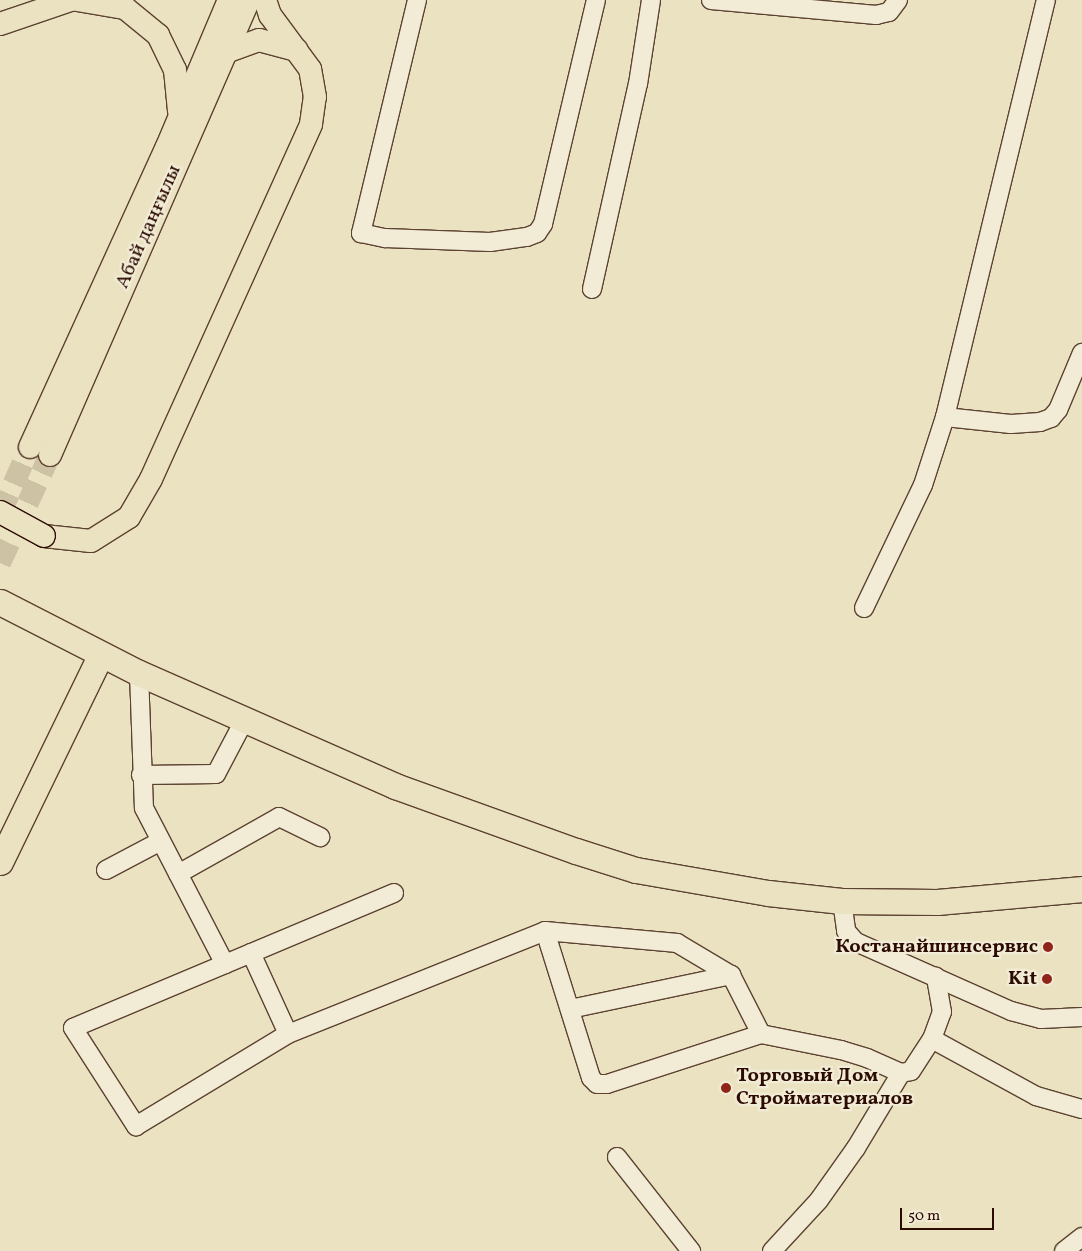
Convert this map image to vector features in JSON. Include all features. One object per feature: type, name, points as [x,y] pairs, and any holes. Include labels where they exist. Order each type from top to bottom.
[{"type":"highway","points":[[7,606],[139,673],[246,718],[395,786],[576,851],[636,870],[700,883],[842,901],[937,902],[1082,889]]},
{"type":"highway","points":[[0,862],[101,654]]},
{"type":"main road","points":[[0,24],[71,0]]},
{"type":"main road","points":[[77,0],[125,8],[158,35],[175,70],[180,115]]},
{"type":"main road","name":"Абай даңғылы","points":[[229,0],[40,451],[226,52],[248,0]]},
{"type":"main road","points":[[0,512],[44,536],[91,541],[129,517],[151,479],[311,124],[315,97],[310,69],[298,50],[270,15],[265,0]]},
{"type":"main road","points":[[226,52],[259,40],[298,50]]},
{"type":"lane","points":[[417,0],[361,233],[394,238],[490,242],[527,237],[537,233],[542,224],[596,0]]},
{"type":"lane","points":[[592,289],[638,84],[651,0]]},
{"type":"lane","points":[[711,0],[876,15],[889,12],[898,0]]},
{"type":"lane","points":[[864,608],[923,485],[945,417],[1046,0]]},
{"type":"lane","points":[[945,417],[1011,424],[1040,422],[1051,418],[1058,410],[1082,354]]},
{"type":"lane","points":[[139,673],[140,775],[144,808],[225,964]]},
{"type":"lane","points":[[140,775],[216,774],[246,718]]},
{"type":"lane","points":[[178,874],[279,816],[320,837]]},
{"type":"lane","points":[[106,870],[161,841]]},
{"type":"lane","points":[[394,893],[73,1028],[136,1126],[288,1034],[545,931],[677,943],[731,975],[761,1034]]},
{"type":"lane","points":[[842,901],[846,931],[856,942],[1011,1010],[1041,1019],[1082,1017]]},
{"type":"lane","points":[[545,931],[591,1078],[597,1084],[607,1084],[761,1034],[850,1053],[901,1073],[911,1071],[932,1039],[942,1012],[936,977]]},
{"type":"lane","points":[[251,953],[288,1034]]},
{"type":"lane","points":[[570,1009],[731,975]]},
{"type":"lane","points":[[932,1039],[1036,1096],[1082,1109]]},
{"type":"lane","points":[[772,1251],[819,1200],[856,1148],[901,1073]]},
{"type":"lane","points":[[617,1157],[691,1251]]},
{"type":"lane","points":[[1064,1251],[1082,1237]]},
{"type":"tunnel","points":[[0,514],[30,447]]},
{"type":"tunnel","points":[[0,563],[50,455]]},
{"type":"place","name":"Костанайшинсервис","points":[[1048,947]]},
{"type":"place","name":"Kit","points":[[1047,979]]},
{"type":"place","name":"Торговый Дом Стройматериалов","points":[[726,1088]]}]
